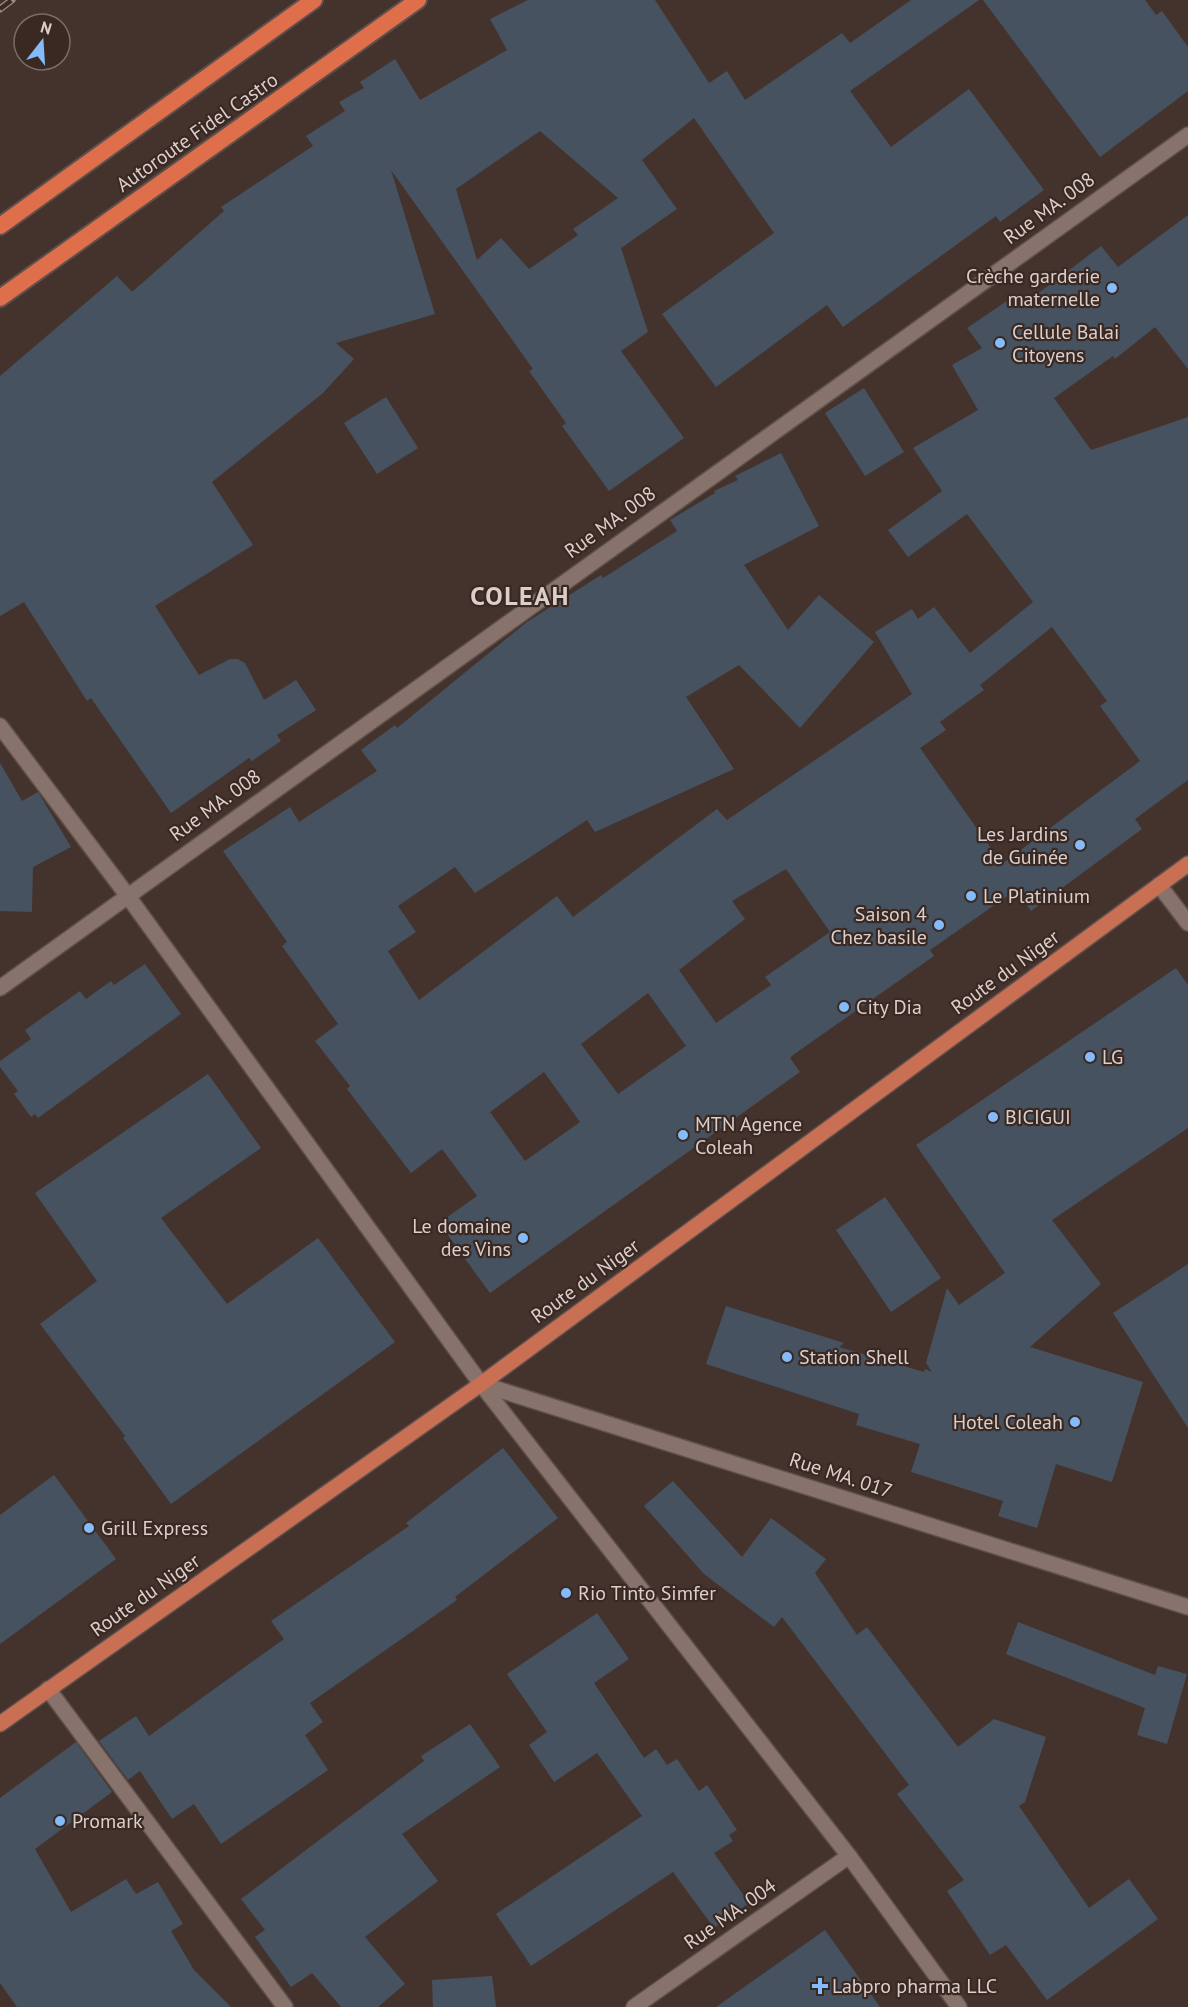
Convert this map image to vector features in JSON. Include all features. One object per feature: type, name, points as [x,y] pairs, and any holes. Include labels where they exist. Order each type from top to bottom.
[{"type":"highway","name":"Autoroute Fidel Castro","points":[[0,226],[314,0]]},
{"type":"highway","name":"Autoroute Fidel Castro","points":[[0,298],[417,0]]},
{"type":"main road","name":"Route du Niger","points":[[0,1724],[481,1384],[1188,864]]},
{"type":"street","name":"Rue MA. 008","points":[[0,988],[1188,135]]},
{"type":"street","points":[[0,726],[127,895],[481,1384],[849,1856],[959,2007]]},
{"type":"street","points":[[1159,885],[1188,923]]},
{"type":"street","name":"Rue MA. 017","points":[[481,1384],[1188,1607]]},
{"type":"street","points":[[48,1689],[285,2007]]},
{"type":"street","name":"Rue MA. 004","points":[[634,2007],[849,1856]]},
{"type":"building","points":[[528,0],[655,0],[709,83],[727,71],[745,100],[842,33],[850,43],[911,0],[979,0],[850,91],[891,147],[969,89],[1044,190],[1000,222],[996,216],[843,327],[827,305],[716,387],[662,314],[774,233],[694,118],[642,160],[677,209],[621,248],[648,332],[621,351],[684,438],[609,491],[562,426],[566,423],[529,371],[533,369],[391,170],[435,314],[336,343],[354,359],[323,393],[212,482],[253,545],[155,606],[199,675],[230,659],[238,659],[245,663],[264,700],[296,680],[316,710],[277,735],[281,741],[252,761],[249,758],[171,813],[91,698],[87,701],[24,602],[0,616],[0,376],[117,276],[132,292],[224,211],[221,207],[313,146],[306,136],[345,111],[339,102],[364,88],[360,82],[395,59],[420,100],[507,50],[490,19]],"holes":[[[540,131],[618,198],[573,229],[578,235],[529,269],[501,238],[477,260],[456,189]]]},
{"type":"building","points":[[983,0],[1145,0],[1156,15],[1162,11],[1188,47],[1188,91],[1100,157]]},
{"type":"building","points":[[1188,215],[1188,369],[1155,327],[1115,359],[1113,356],[1054,398],[1091,450],[1188,417],[1188,780],[1135,819],[1142,829],[1031,911],[1016,890],[930,950],[934,956],[793,1055],[790,1058],[800,1072],[490,1293],[439,1223],[477,1196],[442,1149],[411,1173],[347,1089],[350,1086],[315,1041],[338,1024],[282,946],[287,942],[223,851],[290,807],[299,822],[377,771],[361,750],[395,725],[397,728],[527,622],[601,575],[603,578],[677,531],[670,520],[715,493],[714,491],[738,480],[735,476],[781,453],[819,526],[744,565],[788,630],[819,595],[874,642],[800,728],[739,665],[686,697],[734,769],[595,832],[587,820],[475,893],[455,867],[398,906],[416,932],[388,951],[419,1000],[557,896],[573,917],[717,809],[727,820],[912,694],[875,632],[912,609],[918,619],[934,607],[970,653],[1033,602],[967,514],[908,557],[888,530],[942,491],[913,448],[978,410],[952,365],[982,348],[967,328],[1017,294],[1024,304],[1101,246],[1118,267]],"holes":[[[1052,627],[1107,701],[1100,706],[1140,761],[1002,864],[920,748],[946,730],[940,722],[984,690],[980,685]],[[786,869],[830,932],[765,977],[771,985],[716,1023],[679,970],[745,919],[732,901]],[[648,993],[686,1046],[618,1094],[581,1044]],[[544,1072],[580,1122],[525,1161],[490,1112]]]},
{"type":"building","points":[[864,388],[904,452],[865,476],[825,413]]},
{"type":"building","points":[[386,397],[418,448],[377,474],[344,423]]},
{"type":"building","points":[[0,763],[22,801],[38,792],[71,847],[33,867],[32,912],[0,911]]},
{"type":"building","points":[[145,964],[181,1014],[38,1118],[35,1114],[31,1117],[14,1094],[18,1091],[0,1067],[0,1061],[31,1039],[25,1030],[80,991],[86,999],[111,981],[114,985]]},
{"type":"building","points":[[1176,968],[1188,985],[1188,1128],[1052,1220],[1101,1284],[1030,1347],[1143,1382],[1112,1482],[1056,1464],[1037,1528],[998,1516],[1003,1501],[911,1472],[920,1444],[856,1425],[859,1414],[706,1364],[726,1306],[844,1343],[839,1347],[924,1372],[925,1369],[932,1372],[926,1363],[947,1288],[959,1305],[1005,1273],[916,1145]]},
{"type":"building","points":[[208,1074],[261,1148],[161,1218],[227,1304],[318,1238],[395,1342],[171,1504],[123,1438],[125,1436],[40,1324],[97,1281],[35,1193]]},
{"type":"building","points":[[885,1197],[941,1278],[891,1312],[836,1230]]},
{"type":"building","points":[[1188,1264],[1188,1428],[1113,1313]]},
{"type":"building","points":[[503,1448],[558,1518],[455,1597],[457,1600],[310,1703],[323,1722],[305,1735],[328,1770],[221,1844],[194,1804],[172,1819],[140,1771],[128,1780],[99,1741],[136,1716],[149,1736],[284,1639],[271,1621],[409,1526],[406,1523]]},
{"type":"building","points":[[54,1475],[116,1559],[0,1644],[0,1515]]},
{"type":"building","points":[[673,1481],[742,1557],[771,1518],[826,1559],[815,1573],[857,1635],[867,1627],[958,1747],[994,1719],[1046,1737],[1025,1802],[1019,1806],[1089,1908],[1129,1879],[1158,1919],[1047,2000],[1006,1945],[990,1955],[947,1891],[964,1880],[897,1794],[909,1785],[782,1617],[774,1627],[704,1574],[644,1506]]},
{"type":"building","points":[[597,1613],[629,1659],[594,1683],[644,1758],[656,1749],[667,1765],[677,1759],[699,1791],[707,1785],[737,1830],[729,1835],[733,1841],[714,1853],[749,1903],[714,1928],[673,1872],[531,1966],[496,1914],[642,1816],[597,1753],[554,1782],[529,1745],[547,1732],[507,1674]]},
{"type":"building","points":[[1018,1622],[1155,1675],[1158,1666],[1187,1674],[1167,1744],[1137,1735],[1145,1708],[1006,1654]]},
{"type":"building","points":[[470,1724],[500,1767],[402,1834],[438,1881],[365,1937],[405,1984],[378,2007],[341,2007],[312,1973],[291,1987],[255,1937],[265,1930],[241,1899],[424,1761],[421,1756]]},
{"type":"building","points":[[76,1742],[112,1792],[35,1849],[71,1912],[126,1879],[136,1894],[158,1882],[183,1924],[171,1931],[194,1970],[231,2007],[17,2007],[0,1983],[0,1798]]},
{"type":"building","points":[[825,1930],[880,2007],[716,2007]]},
{"type":"building","points":[[492,1976],[496,2007],[433,2007],[432,1980]]},
{"type":"railway","points":[[0,9],[12,0]]},
{"type":"place","name":"Crèche garderie maternelle","points":[[1112,288]]},
{"type":"place","name":"Cellule Balai Citoyens","points":[[1000,343]]},
{"type":"place","name":"Les Jardins de Guinée","points":[[1080,845]]},
{"type":"place","name":"Le Platinium","points":[[971,896]]},
{"type":"place","name":"Saison 4 Chez basile","points":[[939,925]]},
{"type":"place","name":"City Dia","points":[[844,1007]]},
{"type":"place","name":"LG","points":[[1090,1057]]},
{"type":"place","name":"BICIGUI","points":[[993,1117]]},
{"type":"place","name":"MTN Agence Coleah","points":[[683,1135]]},
{"type":"place","name":"Le domaine des Vins","points":[[523,1238]]},
{"type":"place","name":"Station Shell","points":[[787,1357]]},
{"type":"place","name":"Hotel Coleah","points":[[1075,1422]]},
{"type":"place","name":"Grill Express","points":[[89,1528]]},
{"type":"place","name":"Rio Tinto Simfer","points":[[566,1593]]},
{"type":"place","name":"Promark","points":[[60,1821]]},
{"type":"place","name":"Labpro pharma LLC","points":[[820,1986]]},
{"type":"district","name":"COLEAH","points":[[520,595]]}]
